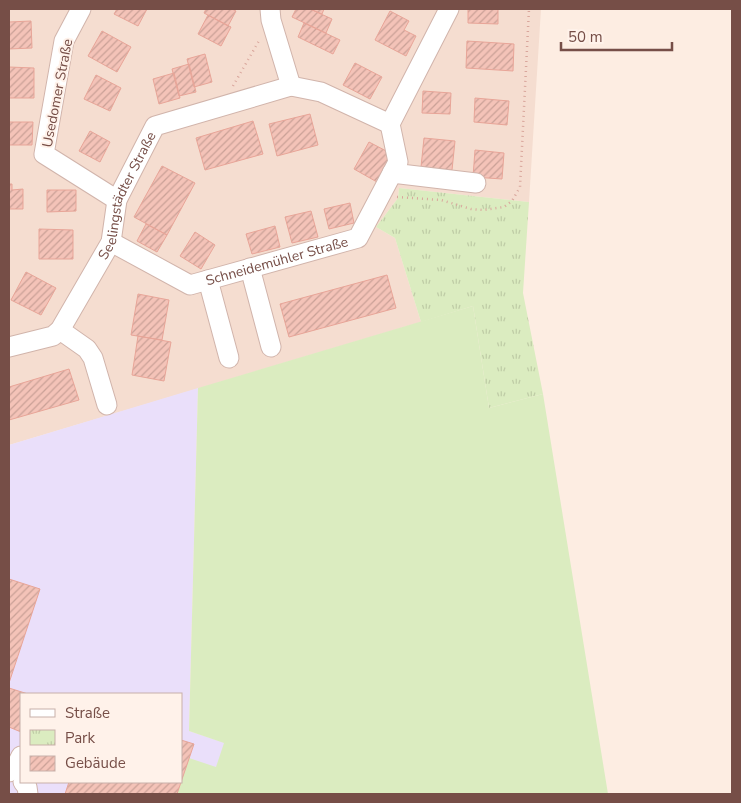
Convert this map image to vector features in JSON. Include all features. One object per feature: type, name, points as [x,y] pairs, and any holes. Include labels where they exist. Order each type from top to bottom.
[{"type":"street","name":"Usedomer Straße","points":[[82,9],[64,41],[44,154],[117,200]]},
{"type":"street","points":[[270,14],[291,86],[321,92],[390,124],[449,9]]},
{"type":"street","name":"Seelingstädter Straße","points":[[60,330],[112,242],[117,200],[155,126],[291,86]]},
{"type":"street","name":"Schneidemühler Straße","points":[[112,242],[190,285],[358,238],[398,162],[390,124]]},
{"type":"street","points":[[392,173],[476,183]]},
{"type":"street","points":[[250,268],[271,347]]},
{"type":"street","points":[[208,280],[229,358]]},
{"type":"street","points":[[9,347],[53,336],[60,330],[90,353],[107,405]]},
{"type":"path","points":[[380,195],[440,200],[472,209],[483,210],[504,206],[512,201],[520,187],[529,9]]},
{"type":"path","points":[[220,108],[270,14]]},
{"type":"shaded area","points":[[9,9],[541,9],[529,202],[399,188],[398,198],[376,227],[395,238],[421,322],[9,445]]},
{"type":"shaded area","points":[[198,388],[189,731],[225,743],[207,794],[9,794],[9,445]]},
{"type":"green space","points":[[399,188],[529,202],[523,293],[543,394],[489,408],[473,306],[421,322],[395,238],[376,227],[398,198]]},
{"type":"green space","points":[[473,306],[489,408],[543,394],[608,794],[177,794],[189,758],[216,767],[224,743],[189,731],[198,388]]},
{"type":"building","points":[[117,9],[147,9],[138,26],[114,14]]},
{"type":"building","points":[[206,9],[232,9],[236,11],[228,26],[204,13]]},
{"type":"building","points":[[296,9],[310,9],[332,19],[326,33],[292,17]]},
{"type":"building","points":[[310,9],[324,9],[322,14]]},
{"type":"building","points":[[468,9],[498,9],[498,24],[468,23]]},
{"type":"building","points":[[390,11],[409,21],[404,30],[416,36],[406,56],[375,40]]},
{"type":"building","points":[[208,15],[231,27],[221,46],[198,34]]},
{"type":"building","points":[[31,21],[32,48],[9,49],[9,22]]},
{"type":"building","points":[[304,23],[340,40],[333,54],[298,37]]},
{"type":"building","points":[[102,31],[131,47],[117,72],[88,56]]},
{"type":"building","points":[[467,41],[514,44],[513,71],[466,68]]},
{"type":"building","points":[[205,54],[212,82],[194,87],[187,59]]},
{"type":"building","points":[[355,63],[382,77],[370,99],[343,85]]},
{"type":"building","points":[[189,64],[196,92],[179,96],[172,69]]},
{"type":"building","points":[[9,67],[34,68],[34,98],[9,98]]},
{"type":"building","points":[[174,73],[180,98],[159,104],[153,79]]},
{"type":"building","points":[[96,75],[121,88],[110,111],[84,99]]},
{"type":"building","points":[[423,91],[451,93],[450,114],[422,113]]},
{"type":"building","points":[[475,98],[509,101],[507,125],[474,122]]},
{"type":"building","points":[[310,114],[318,145],[277,156],[269,124]]},
{"type":"building","points":[[253,121],[263,154],[205,170],[196,138]]},
{"type":"building","points":[[9,122],[33,122],[32,145],[9,145]]},
{"type":"building","points":[[90,131],[110,142],[100,162],[79,151]]},
{"type":"building","points":[[424,138],[455,141],[452,170],[421,167]]},
{"type":"building","points":[[369,142],[392,154],[377,182],[354,169]]},
{"type":"building","points":[[475,150],[504,153],[502,179],[473,177]]},
{"type":"building","points":[[162,166],[195,183],[167,235],[134,217]]},
{"type":"building","points":[[9,184],[12,184],[12,190],[23,189],[23,209],[9,209]]},
{"type":"building","points":[[47,190],[76,190],[76,211],[47,212]]},
{"type":"building","points":[[350,203],[354,223],[329,229],[324,209]]},
{"type":"building","points":[[311,211],[318,237],[292,243],[285,217]]},
{"type":"building","points":[[146,224],[167,235],[157,252],[137,241]]},
{"type":"building","points":[[275,226],[280,247],[252,254],[246,234]]},
{"type":"building","points":[[39,229],[73,230],[73,259],[39,259]]},
{"type":"building","points":[[195,232],[215,245],[201,269],[180,256]]},
{"type":"building","points":[[26,272],[56,288],[41,315],[11,300]]},
{"type":"building","points":[[387,275],[396,308],[289,337],[280,304]]},
{"type":"building","points":[[138,294],[169,300],[162,340],[131,335]]},
{"type":"building","points":[[138,336],[171,342],[164,381],[132,375]]},
{"type":"building","points":[[69,369],[79,400],[9,420],[9,387]]},
{"type":"building","points":[[9,579],[40,589],[9,683]]},
{"type":"building","points":[[9,688],[25,693],[20,693],[20,732],[9,727]]},
{"type":"building","points":[[182,740],[194,744],[182,779]]},
{"type":"building","points":[[69,783],[181,783],[177,794],[65,794]]}]
